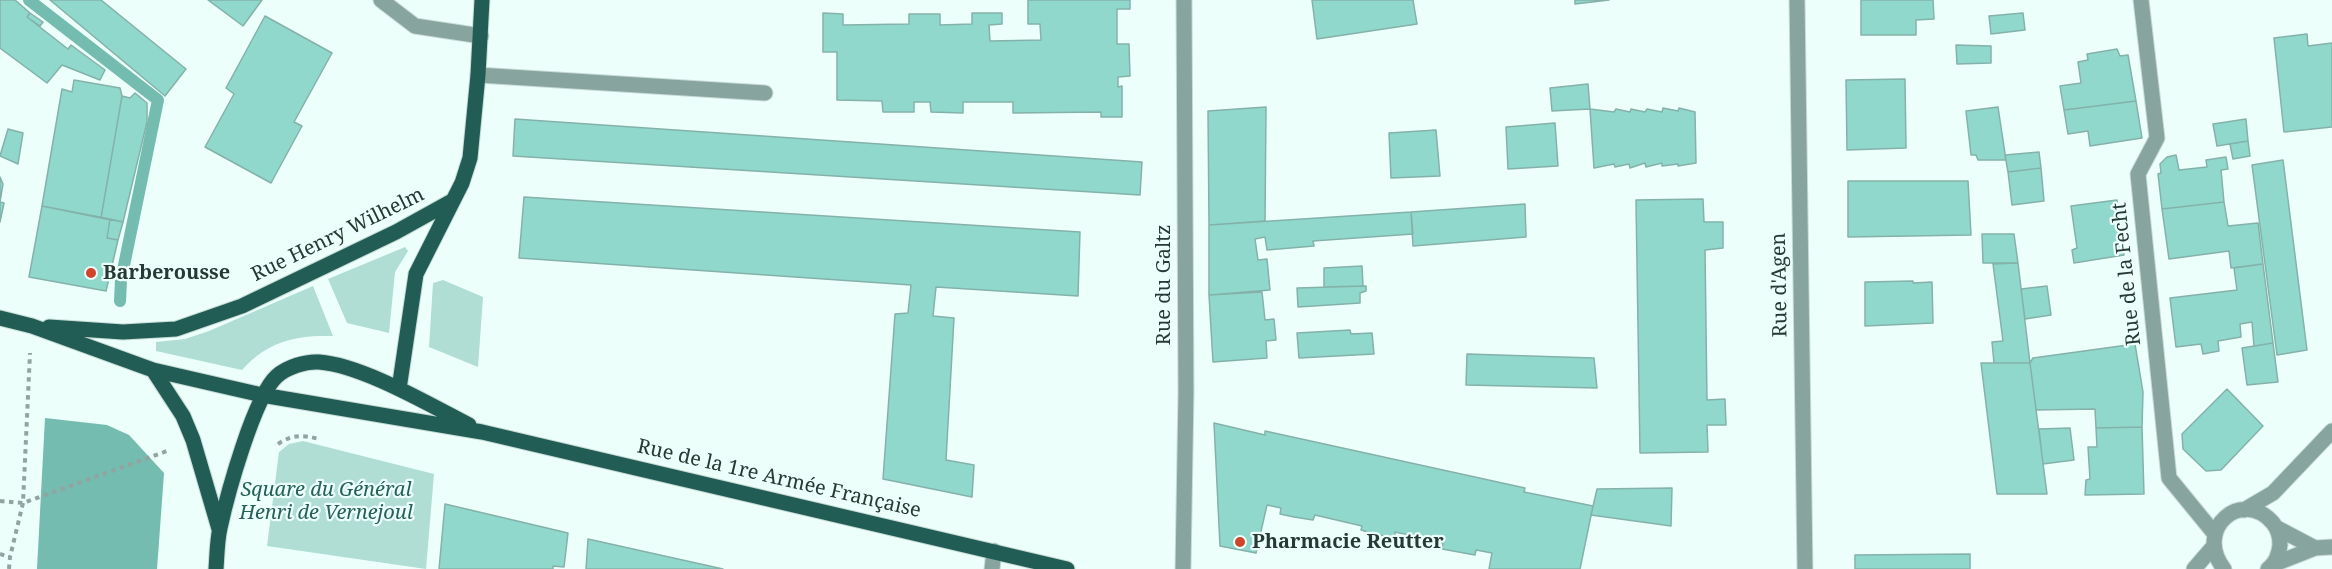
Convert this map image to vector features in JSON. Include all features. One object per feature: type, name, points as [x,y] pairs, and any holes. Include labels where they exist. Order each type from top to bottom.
[{"type":"main road","name":"Rue Henry Wilhelm","points":[[399,390],[416,274],[462,183],[470,158],[482,0]]},
{"type":"main road","name":"Rue Henry Wilhelm","points":[[32,326],[123,332],[176,329],[242,306],[396,232],[452,201]]},
{"type":"main road","points":[[0,318],[32,326],[153,370],[262,395],[482,432]]},
{"type":"main road","points":[[216,569],[219,530],[262,395],[277,376],[296,365],[318,362],[349,368],[399,390],[482,432]]},
{"type":"main road","points":[[153,370],[183,416],[193,440],[219,530]]},
{"type":"main road","name":"Rue de la 1re Armée Française","points":[[482,432],[1067,569]]},
{"type":"street","points":[[381,0],[415,26],[481,36]]},
{"type":"street","name":"Rue du Galtz","points":[[1184,0],[1186,392],[1184,569]]},
{"type":"street","name":"Rue d'Agen","points":[[1797,0],[1804,569]]},
{"type":"street","name":"Rue de la Fecht","points":[[2141,0],[2157,138],[2138,174],[2169,478],[2213,540],[2216,559],[2224,569]]},
{"type":"street","points":[[478,75],[765,93]]},
{"type":"street","points":[[2194,569],[2213,540],[2220,522],[2231,513],[2244,510],[2273,493],[2332,431]]},
{"type":"street","points":[[2270,567],[2278,554],[2280,541],[2272,523],[2273,493]]},
{"type":"street","points":[[2244,510],[2257,511],[2272,523],[2315,548]]},
{"type":"street","points":[[2270,567],[2315,548],[2332,547]]},
{"type":"street","points":[[992,569],[994,551]]},
{"type":"path","points":[[9,569],[23,503],[32,326]]},
{"type":"path","points":[[278,444],[287,438],[302,435],[319,439]]},
{"type":"path","points":[[0,501],[23,503],[167,451]]},
{"type":"path","points":[[0,554],[10,558]]},
{"type":"green space","points":[[405,247],[408,251],[395,272],[389,333],[347,323],[328,279]]},
{"type":"green space","points":[[443,280],[483,297],[478,367],[429,347],[433,283]]},
{"type":"green space","points":[[313,286],[333,336],[306,337],[272,346],[242,370],[156,351],[156,342],[185,339],[209,331]]},
{"type":"green space","name":"Square du Général Henri de Vernejoul","points":[[303,441],[434,474],[426,569],[267,546],[279,452],[289,444]]},
{"type":"shaded area","points":[[45,418],[107,425],[129,435],[164,473],[157,569],[37,569]]},
{"type":"building","points":[[0,0],[15,0],[30,13],[27,17],[68,49],[71,45],[105,70],[100,80],[62,65],[47,83],[0,48]]},
{"type":"building","points":[[50,0],[101,0],[186,69],[165,96]]},
{"type":"building","points":[[208,0],[262,0],[243,26]]},
{"type":"building","points":[[1028,0],[1130,0],[1130,9],[1117,9],[1117,44],[1129,44],[1130,76],[1118,77],[1118,87],[1122,86],[1122,117],[1101,117],[1101,112],[1013,113],[1013,102],[963,102],[963,113],[931,112],[930,102],[914,102],[914,112],[883,112],[882,101],[837,100],[837,52],[823,52],[823,13],[843,14],[843,25],[909,24],[909,14],[940,14],[940,25],[972,24],[972,13],[1002,13],[1002,24],[989,25],[990,41],[1041,40],[1040,24],[1028,24]]},
{"type":"building","points":[[1312,0],[1413,0],[1417,24],[1317,39]]},
{"type":"building","points":[[1575,0],[1609,0],[1575,4]]},
{"type":"building","points":[[1861,0],[1933,0],[1934,19],[1916,20],[1916,35],[1861,35]]},
{"type":"building","points":[[30,13],[43,22],[40,26],[27,17]]},
{"type":"building","points":[[2023,13],[2025,30],[1991,34],[1989,16]]},
{"type":"building","points":[[265,16],[332,53],[294,122],[302,126],[271,183],[205,147],[234,94],[226,88]]},
{"type":"building","points":[[2307,34],[2308,46],[2332,43],[2332,127],[2284,132],[2274,38]]},
{"type":"building","points":[[1956,45],[1991,46],[1991,63],[1957,64]]},
{"type":"building","points":[[2117,49],[2120,56],[2128,55],[2136,101],[2064,110],[2060,86],[2081,83],[2078,62],[2088,60],[2087,54]]},
{"type":"building","points":[[1905,79],[1906,148],[1847,150],[1846,80]]},
{"type":"building","points":[[74,80],[120,88],[122,96],[101,218],[42,206],[62,89],[72,92]]},
{"type":"building","points":[[1588,84],[1590,109],[1552,111],[1550,88]]},
{"type":"building","points":[[135,93],[147,103],[147,122],[123,222],[101,218],[122,96],[130,98]]},
{"type":"building","points":[[2136,101],[2142,138],[2090,146],[2088,131],[2068,134],[2064,110]]},
{"type":"building","points":[[1266,107],[1265,221],[1209,225],[1208,111]]},
{"type":"building","points":[[1998,107],[2006,160],[1978,160],[1976,155],[1971,155],[1966,111]]},
{"type":"building","points":[[1663,108],[1678,111],[1679,108],[1695,112],[1696,163],[1662,166],[1662,163],[1646,167],[1645,163],[1630,168],[1629,164],[1615,167],[1614,164],[1594,168],[1590,109],[1614,112],[1616,109],[1630,112],[1631,109],[1645,112],[1647,109],[1662,112]]},
{"type":"building","points":[[515,119],[1142,162],[1140,195],[513,156]]},
{"type":"building","points":[[2246,119],[2248,141],[2217,146],[2213,124]]},
{"type":"building","points":[[1555,123],[1558,166],[1508,169],[1506,127]]},
{"type":"building","points":[[8,129],[23,133],[18,164],[0,156]]},
{"type":"building","points":[[1436,130],[1440,176],[1391,178],[1389,133]]},
{"type":"building","points":[[2248,141],[2250,156],[2233,159],[2230,144]]},
{"type":"building","points":[[2039,152],[2041,168],[2008,172],[2005,155]]},
{"type":"building","points":[[2176,155],[2179,170],[2207,167],[2206,160],[2226,157],[2228,169],[2221,170],[2224,202],[2162,209],[2158,174],[2161,173],[2160,164],[2167,157]]},
{"type":"building","points":[[2283,160],[2307,350],[2277,355],[2252,165]]},
{"type":"building","points":[[2041,168],[2044,201],[2012,205],[2008,172]]},
{"type":"building","points":[[0,177],[3,184],[0,202]]},
{"type":"building","points":[[1848,181],[1968,181],[1971,235],[1848,237]]},
{"type":"building","points":[[524,197],[1080,232],[1078,296],[936,287],[933,316],[954,318],[946,460],[974,465],[972,497],[883,479],[895,314],[908,313],[911,285],[519,258]]},
{"type":"building","points":[[1703,199],[1704,222],[1723,222],[1723,248],[1705,250],[1707,400],[1725,399],[1726,425],[1707,425],[1708,452],[1640,453],[1636,200]]},
{"type":"building","points":[[2117,200],[2124,255],[2074,263],[2072,250],[2077,248],[2071,206]]},
{"type":"building","points":[[0,202],[4,203],[0,222]]},
{"type":"building","points":[[2224,202],[2228,226],[2258,223],[2263,264],[2231,268],[2229,251],[2169,259],[2162,209]]},
{"type":"building","points":[[1525,204],[1526,237],[1413,246],[1411,212]]},
{"type":"building","points":[[42,206],[110,219],[107,238],[118,240],[106,291],[29,277]]},
{"type":"building","points":[[1411,212],[1413,234],[1313,241],[1314,246],[1267,250],[1265,237],[1255,239],[1258,260],[1267,259],[1270,290],[1209,295],[1209,225]]},
{"type":"building","points":[[110,219],[123,222],[118,240],[107,238]]},
{"type":"building","points":[[1982,234],[2014,234],[2018,263],[1983,263]]},
{"type":"building","points":[[2018,263],[2030,363],[1994,363],[1992,342],[2003,341],[1993,264]]},
{"type":"building","points":[[2263,264],[2273,343],[2254,346],[2252,322],[2240,324],[2241,337],[2218,341],[2219,351],[2203,354],[2201,344],[2176,347],[2170,298],[2237,290],[2234,268]]},
{"type":"building","points":[[1362,266],[1363,286],[1324,287],[1324,268]]},
{"type":"building","points":[[1913,281],[1913,283],[1932,282],[1933,323],[1865,326],[1865,282]]},
{"type":"building","points":[[1366,286],[1366,291],[1360,293],[1360,303],[1298,307],[1297,288]]},
{"type":"building","points":[[2047,286],[2051,315],[2025,319],[2021,289]]},
{"type":"building","points":[[1262,292],[1265,320],[1274,319],[1276,340],[1266,341],[1267,358],[1213,362],[1209,295]]},
{"type":"building","points":[[1350,330],[1351,334],[1372,333],[1374,354],[1299,358],[1297,333]]},
{"type":"building","points":[[2273,343],[2278,382],[2247,385],[2242,348]]},
{"type":"building","points":[[2135,344],[2143,392],[2142,427],[2096,428],[2095,409],[2036,410],[2030,363],[2033,358]]},
{"type":"building","points":[[1467,354],[1594,358],[1597,388],[1466,385]]},
{"type":"building","points":[[1981,363],[2030,363],[2047,494],[1997,494]]},
{"type":"building","points":[[2227,389],[2263,426],[2221,470],[2206,471],[2183,449],[2182,434]]},
{"type":"building","points":[[1214,423],[1265,435],[1265,431],[1525,488],[1524,492],[1593,506],[1580,569],[1489,569],[1492,553],[1476,550],[1475,555],[1442,549],[1443,543],[1395,532],[1395,538],[1375,534],[1361,530],[1362,526],[1315,515],[1313,520],[1280,514],[1281,508],[1267,505],[1256,553],[1220,546]]},
{"type":"building","points":[[2142,427],[2144,494],[2085,495],[2086,480],[2090,479],[2088,447],[2097,447],[2096,428]]},
{"type":"building","points":[[2070,428],[2074,460],[2043,464],[2039,429]]},
{"type":"building","points":[[1672,488],[1671,526],[1591,515],[1597,489]]},
{"type":"building","points":[[445,504],[568,533],[564,567],[553,566],[553,569],[439,569]]},
{"type":"building","points":[[588,539],[723,569],[586,569]]},
{"type":"building","points":[[1970,554],[1970,569],[1855,569],[1855,555]]},
{"type":"waterway","points":[[29,0],[158,100],[121,280],[120,301]]},
{"type":"place","name":"Barberousse","points":[[91,273]]},
{"type":"place","name":"Pharmacie Reutter","points":[[1240,542]]}]
